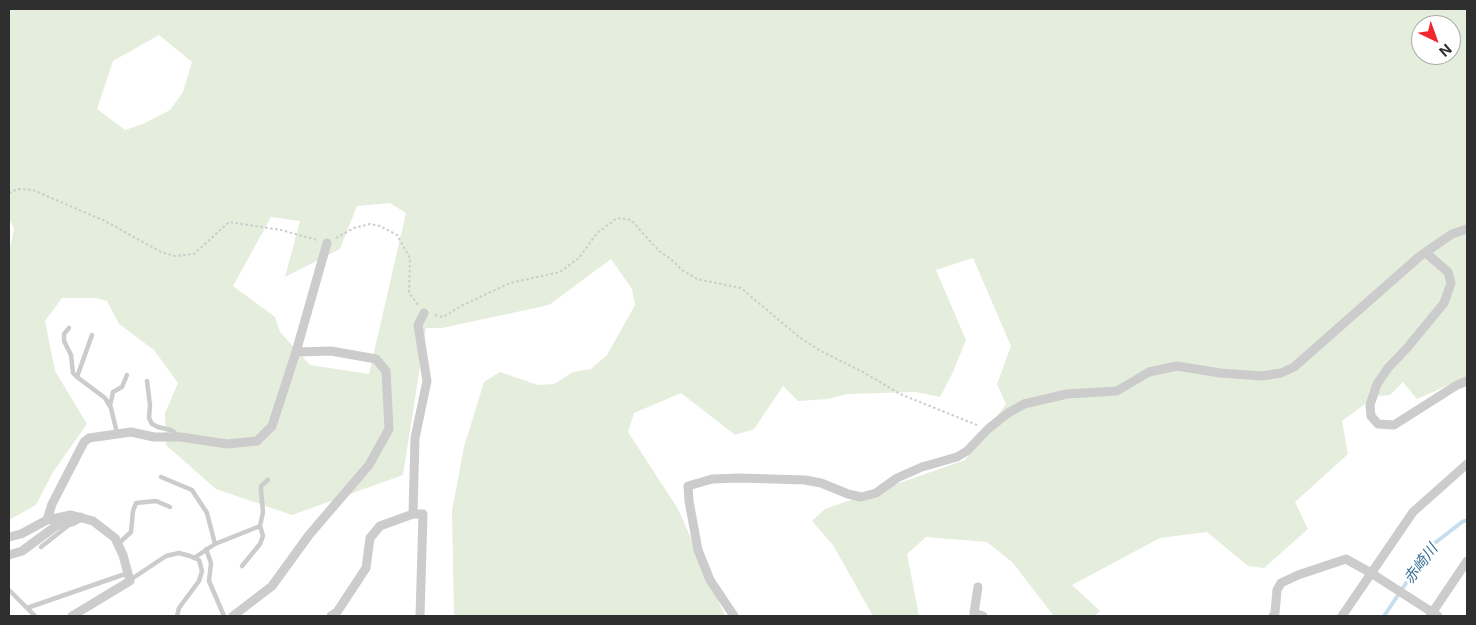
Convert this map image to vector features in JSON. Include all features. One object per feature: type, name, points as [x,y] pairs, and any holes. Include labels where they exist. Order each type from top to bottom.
[{"type":"street","points":[[734,616],[710,580],[698,550],[688,486],[712,479],[805,480],[821,483],[861,497],[876,493],[897,478],[922,467],[958,457],[967,452],[988,429],[1008,413],[1024,404],[1068,394],[1117,391],[1149,372],[1177,366],[1220,373],[1262,376],[1281,373],[1294,367],[1420,256],[1452,234],[1467,229]]},
{"type":"street","points":[[48,520],[52,504],[84,442],[90,438],[131,432],[227,444],[257,441],[272,426],[296,352],[327,243]]},
{"type":"street","points":[[1426,253],[1448,272],[1451,283],[1444,302],[1407,348],[1388,368],[1377,384],[1370,405],[1371,416],[1378,424],[1394,425],[1457,385],[1467,381]]},
{"type":"street","points":[[413,514],[415,438],[427,381],[418,325],[424,313]]},
{"type":"street","points":[[233,616],[272,586],[309,535],[369,464],[389,429],[386,370],[376,359],[331,351],[296,352]]},
{"type":"street","points":[[1342,616],[1413,512],[1467,464]]},
{"type":"street","points":[[332,616],[366,568],[370,538],[380,526],[413,514],[423,514],[420,616]]},
{"type":"street","points":[[9,537],[21,534],[48,520],[71,515],[93,521],[115,538],[129,577],[72,616]]},
{"type":"street","points":[[9,555],[22,551],[56,526],[72,522],[81,517]]},
{"type":"street","points":[[1273,616],[1275,613],[1277,590],[1281,583],[1298,575],[1346,559],[1371,573],[1433,615],[1467,561]]},
{"type":"street","points":[[978,588],[974,613],[983,616]]},
{"type":"lane","points":[[69,328],[64,334],[64,341],[71,355],[73,373],[104,398],[110,406],[117,433]]},
{"type":"lane","points":[[77,377],[92,335]]},
{"type":"lane","points":[[110,406],[113,392],[122,387],[127,375]]},
{"type":"lane","points":[[147,381],[150,405],[149,418],[152,424],[171,430],[181,437]]},
{"type":"lane","points":[[162,477],[192,490],[207,513],[215,544]]},
{"type":"lane","points":[[242,566],[262,541],[263,536],[260,526],[262,512],[261,486],[268,480]]},
{"type":"lane","points":[[118,545],[131,532],[136,503],[156,502],[170,506]]},
{"type":"lane","points":[[40,547],[72,522]]},
{"type":"lane","points":[[194,558],[215,544],[260,526]]},
{"type":"lane","points":[[206,549],[211,563],[209,581],[224,616]]},
{"type":"lane","points":[[27,608],[129,577],[166,556],[179,553],[199,560],[202,571],[199,581],[179,608],[177,616]]},
{"type":"lane","points":[[9,590],[35,616]]},
{"type":"path","points":[[9,193],[18,189],[33,190],[105,221],[161,252],[175,256],[194,254],[229,222],[281,230],[327,243],[354,228],[370,224],[380,226],[397,235],[410,258],[409,293],[424,313],[443,317],[463,305],[510,283],[560,272],[579,258],[597,233],[616,218],[631,220],[659,251],[682,270],[697,279],[741,288],[799,337],[819,350],[900,394],[988,429]]},
{"type":"green space","points":[[9,9],[1467,9],[1467,377],[1417,399],[1403,382],[1390,395],[1376,396],[1342,421],[1348,454],[1295,502],[1308,529],[1264,568],[1248,566],[1207,532],[1160,538],[1072,585],[1100,611],[1095,616],[1054,616],[1012,562],[987,542],[926,537],[907,554],[919,616],[873,616],[833,545],[812,521],[825,509],[965,460],[1006,404],[997,384],[1011,346],[973,258],[936,270],[966,340],[940,397],[916,392],[847,394],[828,399],[798,401],[783,386],[754,429],[735,435],[681,393],[634,413],[628,432],[678,509],[725,616],[454,616],[452,511],[464,447],[484,382],[500,372],[538,385],[554,384],[573,372],[591,369],[607,355],[635,305],[632,289],[611,259],[549,305],[442,328],[426,328],[403,475],[292,515],[216,489],[166,445],[165,413],[178,383],[154,350],[119,324],[107,301],[95,298],[62,298],[45,321],[55,371],[87,424],[53,472],[36,505],[9,520],[9,252],[14,229],[9,218]],"holes":[[[159,35],[192,62],[183,92],[170,110],[143,124],[125,130],[97,109],[113,61]],[[390,203],[406,213],[369,374],[310,365],[280,332],[275,317],[233,286],[271,217],[300,221],[285,277],[340,249],[357,206]]]},
{"type":"waterway","name":"赤崎川","points":[[1384,616],[1431,546],[1467,520]]}]
